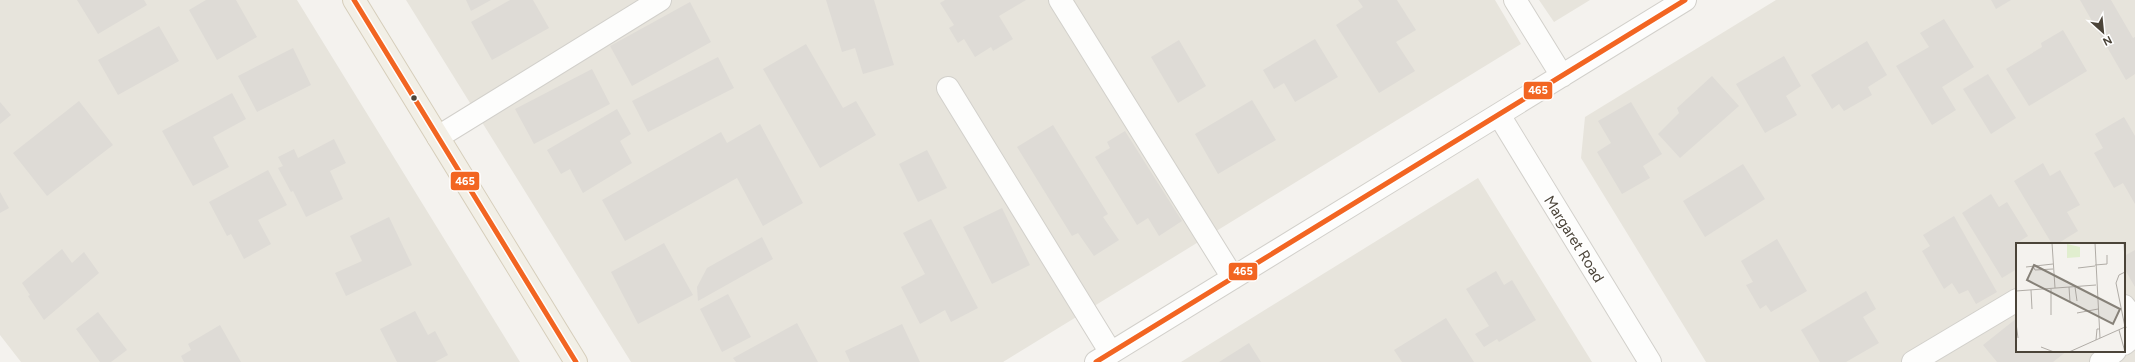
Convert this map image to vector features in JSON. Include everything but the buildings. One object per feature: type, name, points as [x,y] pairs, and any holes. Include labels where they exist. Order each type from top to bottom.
[{"type":"main road","points":[[354,0],[576,362]]},
{"type":"street","points":[[438,136],[660,0]]},
{"type":"street","points":[[1060,0],[1234,278]]},
{"type":"street","points":[[1515,0],[1562,76]]},
{"type":"street","points":[[948,88],[1103,358],[1499,116],[1685,0]]},
{"type":"street","name":"Margaret Road","points":[[1499,116],[1650,362]]},
{"type":"street","points":[[1913,362],[2016,301]]},
{"type":"street","points":[[2125,307],[2135,320]]},
{"type":"street","points":[[2125,343],[2135,335]]},
{"type":"street","points":[[2101,362],[2114,352]]},
{"type":"shaded area","points":[[0,0],[297,0],[520,362],[21,362],[0,335]]},
{"type":"shaded area","points":[[406,0],[1495,0],[1521,44],[1003,362],[631,362]]},
{"type":"shaded area","points":[[1539,0],[1590,0],[1554,22]]},
{"type":"shaded area","points":[[1776,0],[2135,0],[2135,362],[1706,362],[1581,158],[1585,117]]},
{"type":"shaded area","points":[[1478,178],[1592,362],[1181,362]]},
{"type":"transit line","name":"465","points":[[354,0],[576,362]]},
{"type":"transit line","name":"465","points":[[1096,362],[1685,0]]}]
